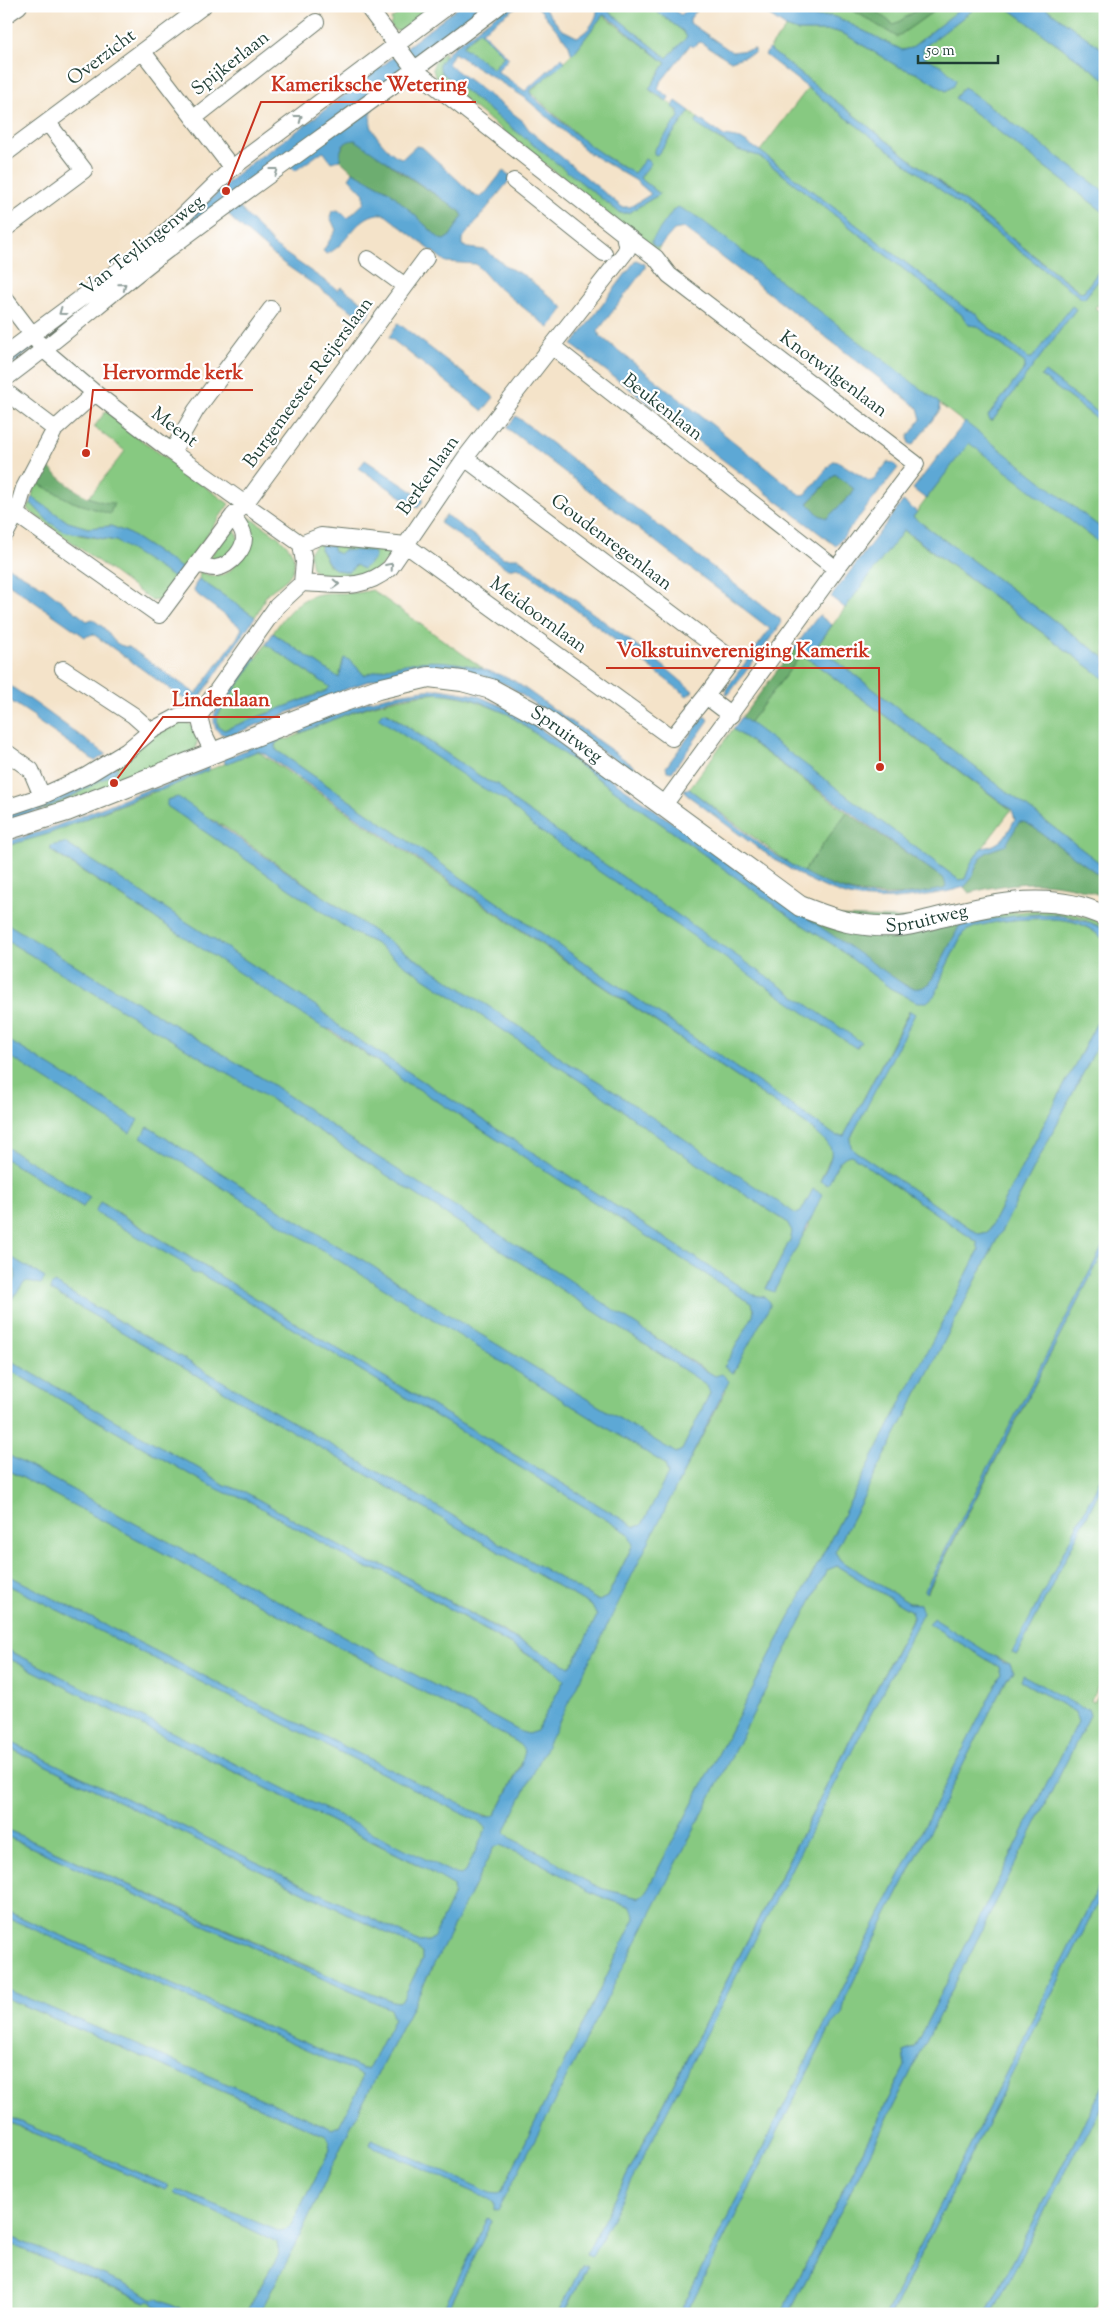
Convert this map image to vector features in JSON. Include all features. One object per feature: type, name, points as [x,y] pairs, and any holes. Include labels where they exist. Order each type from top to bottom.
[{"type":"main road","name":"Spruitweg","points":[[6,830],[67,811],[213,752],[378,689],[429,677],[491,689],[542,717],[800,906],[837,921],[872,926],[902,926],[1001,903],[1055,901],[1093,910],[1105,916]]},
{"type":"street","points":[[6,15],[19,6]]},
{"type":"street","name":"Overzicht","points":[[6,154],[203,6]]},
{"type":"street","points":[[367,6],[414,68],[624,234],[626,250],[552,346]]},
{"type":"street","points":[[6,354],[38,342],[154,244],[232,168],[398,47],[448,6]]},
{"type":"street","name":"Van Teylingenweg","points":[[6,378],[38,342],[223,210],[499,6]]},
{"type":"street","name":"Spijkerlaan","points":[[194,118],[316,22]]},
{"type":"street","name":"Spijkerlaan","points":[[143,52],[232,168]]},
{"type":"street","points":[[6,228],[84,170],[48,123]]},
{"type":"street","points":[[514,181],[604,253]]},
{"type":"street","points":[[550,209],[567,188]]},
{"type":"street","name":"Knotwilgenlaan","points":[[624,234],[656,258],[669,275],[916,464],[836,569]]},
{"type":"street","name":"Burgemeester Reijerslaan","points":[[16,514],[159,615],[233,516],[245,504],[426,258]]},
{"type":"street","points":[[368,259],[405,286]]},
{"type":"street","name":"Meent","points":[[6,300],[38,342],[95,393],[172,452],[301,544]]},
{"type":"street","points":[[172,452],[196,410],[271,309]]},
{"type":"street","name":"Berkenlaan","points":[[301,544],[321,536],[406,545],[465,458],[552,346]]},
{"type":"street","name":"Beukenlaan","points":[[552,346],[836,569]]},
{"type":"street","points":[[6,392],[55,429]]},
{"type":"street","points":[[6,533],[16,514],[24,488],[55,429],[95,393]]},
{"type":"street","name":"Goudenregenlaan","points":[[465,458],[733,660],[706,696]]},
{"type":"street","points":[[197,564],[216,568],[229,563],[238,554],[243,545],[244,534],[233,516]]},
{"type":"street","points":[[213,752],[203,732],[199,716],[277,606],[302,583],[304,567],[301,544]]},
{"type":"street","points":[[302,583],[360,585],[369,582],[390,568],[406,545]]},
{"type":"street","name":"Meidoornlaan","points":[[406,545],[672,738],[706,696]]},
{"type":"street","points":[[664,805],[836,569]]},
{"type":"street","points":[[63,670],[133,715],[151,731]]},
{"type":"street","points":[[706,696],[731,714]]},
{"type":"street","points":[[6,808],[42,796],[86,776],[127,751],[151,731],[179,716],[199,716]]},
{"type":"street","points":[[6,752],[31,770],[42,796]]},
{"type":"green space","points":[[409,6],[442,6],[405,35],[401,30],[395,31],[390,24],[392,22],[391,19]]},
{"type":"green space","points":[[602,6],[649,6],[683,31],[687,37],[667,58]]},
{"type":"green space","points":[[791,6],[846,6],[897,37],[941,6],[964,6],[911,48],[902,50],[838,18],[831,16],[808,17],[787,12]]},
{"type":"green space","points":[[846,6],[869,6],[894,25],[923,6],[941,6],[897,37]]},
{"type":"green space","points":[[869,6],[923,6],[894,25]]},
{"type":"green space","points":[[978,6],[1005,6],[1105,79],[1105,192],[964,87],[955,98],[1105,213],[1105,263],[1084,291],[1081,292],[769,49],[786,27],[797,31],[835,31],[846,35],[897,66],[921,75],[946,91],[924,57],[923,48]]},
{"type":"green space","points":[[1043,6],[1105,6],[1105,51]]},
{"type":"green space","points":[[603,15],[666,63],[649,89],[671,104],[678,112],[679,117],[654,150],[657,155],[690,111],[698,118],[696,121],[718,139],[738,150],[759,156],[961,314],[969,325],[977,326],[1025,363],[1025,368],[988,416],[990,420],[993,420],[1076,309],[1032,358],[1028,358],[982,322],[977,314],[966,309],[760,151],[808,88],[1081,298],[1085,298],[1105,272],[1105,312],[1097,305],[1095,308],[1105,315],[1105,418],[1045,372],[1041,376],[1105,425],[1105,531],[691,213],[674,209],[653,244],[656,247],[660,246],[656,253],[436,77],[434,73],[434,63],[445,51],[441,72],[620,213],[628,213],[660,194],[640,178],[651,163],[645,159],[634,174],[592,148],[530,92],[574,52]]},
{"type":"green space","points":[[479,31],[504,56],[493,69],[462,46]]},
{"type":"green space","points":[[348,140],[362,143],[399,171],[460,211],[463,216],[450,236],[444,240],[440,239],[389,191],[353,172],[340,160],[340,151]]},
{"type":"green space","points":[[106,411],[144,442],[229,504],[183,569],[128,533],[111,526],[88,528],[68,522],[32,497],[35,482],[73,502],[110,513],[113,504],[104,503],[89,497],[125,451],[94,427]]},
{"type":"green space","points":[[969,442],[1105,547],[1105,658],[913,517]]},
{"type":"green space","points":[[45,464],[76,490],[94,499],[114,503],[110,514],[73,502],[35,482]]},
{"type":"green space","points":[[835,474],[854,488],[852,493],[827,518],[819,515],[808,504]]},
{"type":"green space","points":[[31,503],[49,522],[79,535],[116,541],[125,545],[176,579],[160,600],[152,601],[28,510],[27,508]]},
{"type":"green space","points":[[246,515],[282,540],[293,556],[294,565],[285,581],[266,596],[255,617],[199,579],[200,572],[220,576],[233,568],[251,536]]},
{"type":"green space","points":[[233,525],[239,540],[225,559],[216,562],[209,558]]},
{"type":"green space","points":[[903,530],[1105,679],[1105,867],[817,646]]},
{"type":"green space","points":[[316,544],[322,545],[320,549],[329,565],[339,571],[359,565],[370,551],[339,554],[323,545],[390,551],[390,558],[369,577],[324,578],[312,568],[309,552]]},
{"type":"green space","points":[[372,590],[484,669],[438,662],[409,664],[364,675],[351,661],[343,660],[339,678],[273,633],[284,617],[297,604],[313,596]]},
{"type":"green space","points":[[266,644],[330,687],[326,691],[224,730],[218,726],[217,716]]},
{"type":"green space","points":[[794,648],[802,654],[749,723],[742,717]]},
{"type":"green space","points":[[802,654],[1011,810],[971,863],[965,879],[959,880],[749,723]]},
{"type":"green space","points":[[440,693],[468,698],[508,714],[798,922],[835,946],[890,988],[917,1002],[935,995],[963,932],[972,928],[1000,921],[1063,920],[1083,925],[1105,940],[1105,1007],[988,1232],[979,1234],[851,1147],[850,1140],[909,1011],[844,1136],[836,1136],[276,750],[275,744],[282,739],[289,739],[343,715],[381,703]],"holes":[[[388,713],[487,781],[498,784],[512,800],[860,1042],[857,1048],[533,826],[505,800],[492,793]]]},
{"type":"green space","points":[[184,721],[191,725],[198,736],[196,749],[155,766],[110,780],[110,784],[92,795],[38,812],[79,793],[170,723]]},
{"type":"green space","points":[[733,729],[847,812],[802,873],[689,789]]},
{"type":"green space","points":[[257,751],[807,1125],[825,1140],[832,1150],[820,1181],[828,1184],[839,1162],[846,1156],[851,1155],[977,1242],[979,1250],[834,1533],[645,1894],[639,1898],[603,1889],[584,1880],[545,1855],[512,1839],[505,1833],[618,1600],[726,1390],[715,1376],[365,1149],[270,1083],[6,923],[6,846],[48,834]],"holes":[[[167,806],[213,820],[226,828],[379,935],[534,1036],[564,1061],[598,1081],[796,1215],[801,1212],[813,1190],[809,1227],[766,1288],[791,1238],[792,1231],[787,1222],[678,1151],[603,1096],[403,964],[375,943],[354,933]],[[65,843],[319,1008],[342,1029],[753,1295],[765,1297],[734,1373],[724,1367],[753,1316],[754,1309],[752,1304],[417,1088],[402,1081],[398,1075],[51,851],[51,846]]]},
{"type":"green space","points":[[847,812],[944,879],[946,885],[944,890],[889,895],[855,892],[820,882],[802,873]]},
{"type":"green space","points":[[1018,822],[1024,822],[1033,827],[1105,879],[1105,897],[1070,887],[1037,883],[1004,885],[969,893],[964,887],[971,879],[982,856],[991,850],[1005,845]]},
{"type":"green space","points":[[1056,908],[1105,923],[1105,930],[1089,921],[1053,914],[996,918],[960,925],[959,920],[973,916]]},
{"type":"green space","points":[[803,915],[959,920],[960,925],[930,983],[916,989],[907,986],[878,969]]},
{"type":"green space","points":[[6,940],[278,1104],[707,1385],[710,1393],[682,1450],[676,1453],[455,1319],[148,1127],[142,1137],[665,1464],[668,1474],[642,1525],[635,1527],[336,1348],[101,1202],[188,1266],[192,1273],[200,1274],[229,1290],[628,1533],[633,1544],[607,1597],[599,1601],[54,1283],[51,1286],[50,1290],[592,1606],[597,1616],[572,1665],[568,1666],[558,1662],[394,1570],[367,1562],[245,1492],[224,1485],[203,1471],[9,1360],[6,1365],[6,1306],[25,1282],[45,1278],[6,1254],[6,1159],[83,1207],[89,1197],[6,1147],[6,1054],[130,1132],[137,1120],[6,1039]]},
{"type":"green space","points":[[1105,1031],[1105,1242],[927,1593],[1105,1249],[1105,1470],[1013,1653],[1017,1655],[1105,1480],[1105,1673],[1091,1701],[1094,1702],[1105,1682],[1105,1874],[886,2314],[789,2314],[1090,1715],[1088,1709],[1082,1709],[1021,1681],[1075,1712],[1078,1722],[914,2048],[903,2052],[905,2066],[781,2314],[686,2314],[832,2024],[842,2014],[846,1996],[1006,1680],[1013,1671],[1010,1664],[930,1624],[999,1667],[1001,1674],[679,2314],[564,2314],[587,2267],[582,2265],[558,2314],[446,2314],[492,2221],[489,2218],[441,2314],[259,2314],[294,2248],[349,2130],[494,1847],[500,1845],[537,1862],[597,1895],[630,1906],[635,1918],[501,2192],[491,2194],[370,2141],[371,2145],[489,2199],[494,2203],[495,2211],[498,2210],[827,1570],[837,1566],[911,1611],[913,1617],[586,2255],[920,1604],[909,1603],[840,1560],[835,1552]]},
{"type":"green space","points":[[6,1265],[15,1270],[16,1278],[6,1293]]},
{"type":"green space","points":[[6,1368],[201,1481],[244,1498],[365,1568],[384,1571],[562,1675],[564,1680],[537,1731],[528,1734],[521,1732],[6,1454]]},
{"type":"green space","points":[[6,1469],[517,1742],[524,1747],[525,1756],[496,1814],[491,1817],[471,1810],[241,1695],[6,1574]]},
{"type":"green space","points":[[6,1584],[481,1823],[486,1829],[466,1871],[461,1875],[455,1874],[6,1649]]},
{"type":"green space","points":[[6,1657],[448,1880],[453,1885],[454,1894],[434,1937],[429,1941],[420,1942],[6,1740]]},
{"type":"green space","points":[[6,1746],[415,1947],[422,1953],[422,1960],[403,1999],[399,2002],[392,2001],[345,1983],[6,1829]]},
{"type":"green space","points":[[6,1836],[390,2009],[394,2019],[370,2065],[367,2069],[363,2069],[6,1911]]},
{"type":"green space","points":[[1105,1889],[1105,2082],[986,2314],[891,2314]]},
{"type":"green space","points":[[6,1916],[359,2072],[362,2075],[360,2086],[339,2126],[332,2129],[6,1989]]},
{"type":"green space","points":[[6,1998],[326,2136],[330,2150],[291,2225],[286,2230],[278,2231],[176,2189],[175,2193],[277,2242],[279,2254],[245,2314],[191,2314],[156,2298],[154,2300],[138,2290],[6,2235],[6,2121],[165,2190],[167,2185],[6,2116]]},
{"type":"green space","points":[[1105,2098],[1105,2289],[1092,2314],[992,2314],[1076,2150],[1089,2132]]},
{"type":"green space","points":[[6,2242],[145,2302],[148,2300],[154,2306],[171,2314],[6,2314]]},
{"type":"water","points":[[460,6],[487,6],[6,369],[6,362],[161,245],[243,169],[304,126]]},
{"type":"water","points":[[507,6],[518,6],[482,31],[509,58],[497,71],[525,91],[562,58],[565,62],[532,89],[530,92],[532,96],[580,138],[606,157],[634,173],[645,159],[651,163],[640,178],[660,194],[628,213],[620,213],[441,72],[439,64],[450,50]],"holes":[[[479,31],[504,56],[493,69],[462,46]],[[454,53],[524,97],[589,153],[635,180],[651,194],[630,207],[622,207],[530,131],[523,121],[448,64]]]},
{"type":"water","points":[[537,6],[543,6],[561,29],[577,37],[592,24],[597,6],[602,6],[667,58],[687,37],[683,31],[649,6],[668,6],[681,15],[690,6],[699,6],[690,19],[690,23],[732,52],[755,49],[755,53],[731,61],[700,42],[692,47],[690,45],[660,83],[658,89],[669,97],[667,101],[649,89],[666,63],[608,17],[603,15],[574,53],[571,53],[569,45]]},
{"type":"water","points":[[755,6],[774,6],[808,17],[831,16],[838,18],[902,50],[911,48],[964,6],[978,6],[923,48],[924,57],[942,66],[956,80],[954,86],[946,91],[921,75],[897,66],[846,35],[835,31],[797,31],[786,27]]},
{"type":"water","points":[[1005,6],[1043,6],[1105,51],[1105,79]]},
{"type":"water","points":[[769,49],[1080,292],[1084,291],[1105,263],[1105,272],[1085,298],[1081,298],[765,55]]},
{"type":"water","points":[[964,87],[1105,192],[1105,213],[955,98]]},
{"type":"water","points":[[676,101],[690,111],[657,155],[654,154],[654,150],[679,117],[678,110],[672,107]]},
{"type":"water","points":[[374,104],[371,116],[372,128],[394,155],[403,158],[416,146],[422,147],[474,195],[479,197],[484,195],[503,171],[512,177],[462,239],[462,245],[468,248],[485,250],[509,268],[525,276],[564,308],[549,328],[495,285],[476,264],[446,262],[384,214],[367,218],[334,250],[326,254],[323,251],[336,230],[330,217],[332,211],[338,210],[348,218],[364,203],[364,194],[349,178],[353,172],[389,191],[440,239],[444,240],[450,236],[463,216],[460,211],[355,140],[347,142],[343,146],[340,160],[331,162],[323,151],[295,171],[289,165]]},
{"type":"water","points":[[698,118],[724,136],[741,139],[760,151],[966,309],[977,314],[982,322],[1028,358],[1032,358],[1072,306],[1076,309],[993,420],[990,420],[988,416],[1025,368],[1025,363],[977,326],[969,325],[961,314],[759,156],[738,150],[697,125],[696,121]]},
{"type":"water","points":[[237,205],[276,247],[338,290],[341,287],[372,309],[365,320],[283,263],[233,220],[227,212]]},
{"type":"water","points":[[678,207],[699,218],[939,403],[940,410],[913,445],[909,444],[908,437],[921,419],[918,408],[684,228],[674,230],[660,246],[656,247],[652,244],[652,240],[674,209]]},
{"type":"water","points":[[636,260],[645,264],[645,268],[598,331],[600,336],[801,495],[806,494],[833,461],[839,462],[869,481],[873,480],[888,462],[893,463],[898,468],[836,546],[572,345]],"holes":[[[835,474],[854,489],[852,494],[827,518],[819,515],[808,503]]]},
{"type":"water","points":[[398,323],[494,397],[483,411],[389,337]]},
{"type":"water","points":[[1045,372],[1105,418],[1105,425],[1041,376]]},
{"type":"water","points":[[516,416],[780,619],[781,624],[729,694],[726,694],[726,689],[770,629],[507,428]]},
{"type":"water","points":[[965,422],[1105,531],[1105,547],[969,443],[926,499],[913,489]]},
{"type":"water","points":[[365,460],[424,499],[418,508],[359,468]]},
{"type":"water","points":[[32,497],[68,522],[88,528],[111,526],[128,533],[183,569],[176,579],[116,541],[63,531],[49,522],[31,503]]},
{"type":"water","points":[[903,501],[917,512],[913,517],[1105,658],[1105,679],[904,530],[845,608],[831,597]]},
{"type":"water","points":[[446,515],[504,558],[518,558],[655,659],[693,691],[687,696],[540,582],[518,567],[508,569],[440,523]]},
{"type":"water","points":[[322,544],[332,546],[334,551],[339,554],[344,550],[370,551],[374,553],[375,558],[363,569],[356,565],[348,572],[337,570],[328,562],[320,549]]},
{"type":"water","points":[[6,566],[45,588],[87,621],[92,619],[105,629],[117,644],[129,647],[196,694],[237,638],[242,628],[194,592],[195,585],[199,579],[255,617],[201,696],[196,700],[188,702],[93,634],[85,637],[6,582]]},
{"type":"water","points":[[819,615],[832,625],[817,646],[1105,867],[1105,879],[1033,827],[1024,822],[1019,822],[1006,845],[982,856],[971,879],[964,887],[941,893],[902,898],[859,898],[837,892],[791,870],[769,856],[687,795],[684,789],[689,789],[775,854],[799,870],[823,882],[848,891],[872,896],[908,895],[944,889],[946,885],[944,879],[733,729],[742,717],[959,880],[965,879],[971,863],[981,848],[993,845],[1006,835],[1015,819],[1012,810],[794,648]]},
{"type":"water","points":[[273,633],[339,678],[344,658],[351,661],[364,675],[404,664],[439,661],[493,672],[513,680],[635,767],[629,770],[509,686],[484,676],[437,669],[392,674],[346,689],[229,736],[220,733],[214,725],[215,712],[254,656],[256,658],[217,716],[218,726],[224,730],[326,691],[330,687],[266,644]]},
{"type":"water","points":[[6,683],[106,754],[95,761],[34,719],[35,717],[6,698]]},
{"type":"water","points":[[439,689],[476,695],[518,713],[906,986],[918,988],[930,983],[960,925],[1015,916],[1050,915],[1084,921],[1102,928],[1105,930],[1105,940],[1083,925],[1063,920],[1017,920],[985,924],[972,928],[963,933],[935,995],[927,1002],[917,1002],[890,988],[835,946],[798,922],[508,714],[479,701],[447,694],[426,693],[404,696],[361,709],[300,733],[299,728],[367,702],[384,697]]},
{"type":"water","points":[[383,712],[487,781],[498,784],[512,800],[861,1042],[856,1048],[533,826],[505,800],[479,786],[378,718]]},
{"type":"water","points":[[704,716],[709,720],[672,772],[667,771],[666,767]]},
{"type":"water","points":[[282,735],[284,737],[275,744],[276,750],[836,1136],[844,1136],[910,1011],[915,1014],[850,1139],[851,1147],[979,1234],[988,1232],[1105,1007],[1105,1031],[835,1552],[840,1560],[909,1603],[920,1604],[923,1613],[592,2257],[586,2255],[913,1618],[911,1611],[837,1566],[827,1570],[498,2211],[494,2210],[494,2203],[489,2199],[370,2145],[372,2139],[491,2193],[498,2194],[501,2192],[635,1918],[630,1906],[597,1895],[537,1862],[500,1845],[494,1847],[349,2130],[294,2248],[259,2314],[245,2314],[279,2254],[277,2242],[174,2191],[176,2189],[278,2231],[286,2230],[291,2225],[330,2150],[326,2136],[6,1998],[6,1989],[332,2129],[339,2126],[360,2086],[362,2075],[6,1917],[6,1911],[363,2069],[367,2069],[370,2065],[394,2019],[390,2009],[6,1836],[6,1829],[303,1965],[392,2001],[399,2002],[403,1999],[422,1960],[422,1953],[415,1947],[6,1746],[6,1740],[420,1942],[429,1941],[434,1937],[454,1894],[453,1885],[415,1863],[6,1657],[6,1649],[455,1874],[461,1875],[466,1871],[486,1829],[481,1823],[6,1584],[6,1574],[241,1695],[484,1816],[491,1817],[496,1814],[521,1766],[525,1751],[517,1742],[6,1469],[6,1454],[521,1732],[528,1734],[537,1731],[564,1680],[553,1669],[384,1571],[365,1568],[244,1498],[226,1493],[201,1481],[6,1368],[9,1360],[203,1471],[224,1485],[245,1492],[367,1562],[394,1570],[508,1635],[568,1666],[572,1665],[597,1616],[592,1606],[50,1290],[51,1286],[54,1283],[599,1601],[607,1597],[633,1545],[628,1533],[229,1290],[200,1274],[192,1273],[188,1266],[95,1212],[100,1202],[336,1348],[635,1527],[642,1525],[668,1474],[665,1464],[141,1137],[148,1127],[455,1319],[676,1453],[682,1450],[710,1393],[707,1385],[278,1104],[6,940],[6,923],[270,1083],[365,1149],[541,1261],[696,1365],[715,1376],[722,1374],[729,1381],[506,1828],[505,1833],[512,1839],[545,1855],[584,1880],[603,1889],[639,1898],[645,1894],[834,1533],[979,1250],[977,1242],[851,1155],[846,1156],[839,1162],[828,1185],[820,1181],[830,1161],[831,1149],[807,1125],[263,753],[257,751],[225,764],[224,759]]},
{"type":"water","points":[[209,765],[209,770],[162,790],[150,792],[48,834],[6,846],[6,842],[46,830],[146,790],[161,787],[205,769],[204,766]]},
{"type":"water","points":[[114,766],[117,767],[117,771],[77,793],[36,812],[6,821],[6,815]]},
{"type":"water","points":[[178,797],[379,935],[534,1036],[564,1061],[598,1081],[796,1214],[801,1212],[813,1189],[822,1194],[774,1292],[766,1289],[791,1238],[792,1231],[787,1222],[678,1151],[603,1096],[403,964],[375,943],[354,933],[167,806],[167,800]]},
{"type":"water","points":[[65,843],[319,1008],[342,1029],[753,1295],[765,1297],[770,1302],[770,1306],[733,1373],[724,1367],[753,1316],[754,1309],[752,1304],[417,1088],[402,1081],[398,1075],[331,1030],[322,1027],[51,850],[51,846]]},
{"type":"water","points":[[6,1039],[138,1120],[130,1133],[6,1054]]},
{"type":"water","points":[[6,1147],[90,1197],[83,1207],[6,1159]]},
{"type":"water","points":[[1105,1242],[1105,1249],[926,1593],[924,1591]]},
{"type":"water","points":[[6,1254],[45,1278],[41,1284],[25,1282],[6,1306],[6,1293],[16,1278],[15,1270],[6,1265]]},
{"type":"water","points":[[1105,1470],[1105,1480],[1017,1655],[1012,1653]]},
{"type":"water","points":[[933,1618],[1003,1662],[1010,1664],[1013,1671],[1006,1680],[846,1996],[842,2014],[832,2024],[686,2314],[679,2314],[1001,1674],[999,1667],[929,1624]]},
{"type":"water","points":[[1023,1675],[1082,1708],[1088,1709],[1090,1715],[789,2314],[781,2314],[905,2066],[903,2052],[914,2048],[1078,1722],[1075,1712],[1021,1681]]},
{"type":"water","points":[[1105,1874],[1105,1889],[891,2314],[886,2314]]},
{"type":"water","points":[[1105,2082],[1105,2098],[1089,2132],[1076,2150],[992,2314],[986,2314]]},
{"type":"water","points":[[6,2116],[167,2185],[167,2188],[165,2190],[6,2121]]},
{"type":"water","points":[[488,2218],[492,2221],[446,2314],[441,2314]]},
{"type":"water","points":[[6,2235],[138,2290],[154,2300],[156,2298],[191,2314],[171,2314],[154,2306],[148,2300],[146,2302],[6,2242]]},
{"type":"water","points":[[582,2265],[587,2267],[564,2314],[558,2314]]},
{"type":"place","name":"Kameriksche Wetering","points":[[226,191]]},
{"type":"place","name":"Hervormde kerk","points":[[86,453]]},
{"type":"place","name":"Volkstuinvereniging Kamerik","points":[[880,767]]},
{"type":"place","name":"Lindenlaan","points":[[114,783]]}]
